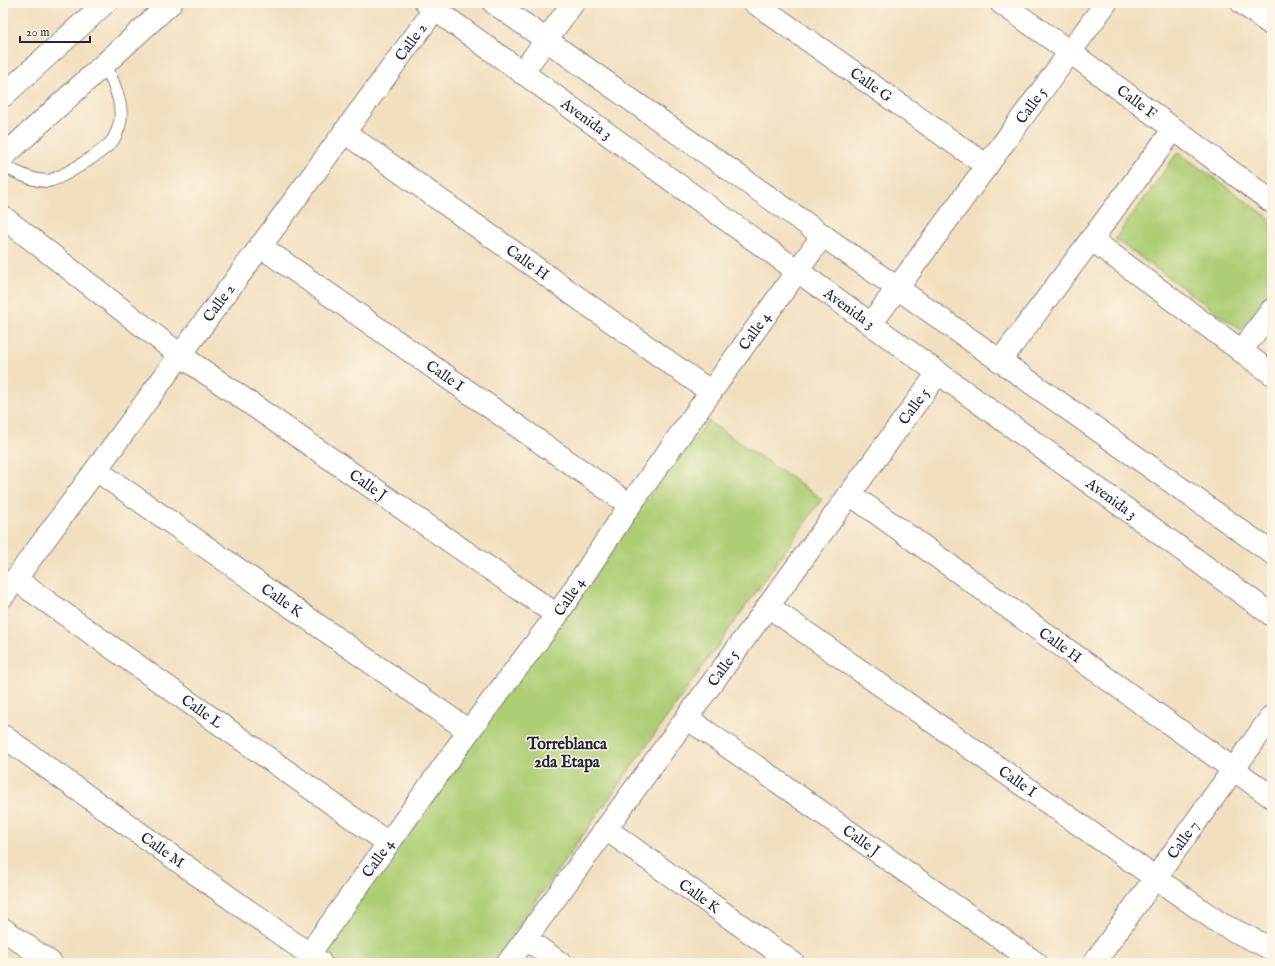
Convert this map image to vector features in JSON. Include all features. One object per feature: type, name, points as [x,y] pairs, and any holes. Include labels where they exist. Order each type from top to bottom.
[{"type":"main road","points":[[3,96],[105,3]]},
{"type":"main road","points":[[3,157],[171,3]]},
{"type":"main road","points":[[494,3],[822,236],[1272,552]]},
{"type":"main road","points":[[522,73],[573,3]]},
{"type":"main road","name":"Calle G","points":[[755,3],[987,166]]},
{"type":"main road","name":"Calle F","points":[[1001,3],[1070,52],[1272,202]]},
{"type":"main road","name":"Calle 5","points":[[871,324],[1106,3]]},
{"type":"main road","points":[[1242,3],[1272,25]]},
{"type":"main road","name":"Avenida 3","points":[[430,6],[1272,615]]},
{"type":"main road","name":"Calle 2","points":[[9,588],[344,132],[430,6]]},
{"type":"main road","points":[[1000,361],[1174,129]]},
{"type":"main road","name":"Calle H","points":[[344,132],[711,392]]},
{"type":"main road","name":"Calle J","points":[[3,217],[180,355],[557,615]]},
{"type":"main road","name":"Calle 4","points":[[315,959],[388,843],[469,731],[557,615],[630,505],[822,236]]},
{"type":"main road","points":[[1091,239],[1272,374]]},
{"type":"main road","name":"Calle I","points":[[260,246],[630,505]]},
{"type":"main road","points":[[1241,351],[1272,310]]},
{"type":"main road","name":"Calle 5","points":[[508,963],[938,372]]},
{"type":"main road","name":"Calle K","points":[[96,470],[469,731]]},
{"type":"main road","name":"Calle H","points":[[850,494],[1272,797]]},
{"type":"main road","name":"Calle L","points":[[9,588],[388,843]]},
{"type":"main road","name":"Calle I","points":[[768,606],[1221,924],[1272,949]]},
{"type":"main road","name":"Calle 7","points":[[1094,963],[1272,716]]},
{"type":"main road","name":"Calle J","points":[[687,718],[1036,963]]},
{"type":"main road","name":"Calle M","points":[[3,736],[315,959]]},
{"type":"main road","name":"Calle K","points":[[606,829],[793,963]]},
{"type":"main road","points":[[3,929],[51,963]]},
{"type":"main road","points":[[526,939],[560,963]]},
{"type":"lane","points":[[3,165],[22,176],[47,182],[69,172],[92,158],[113,140],[120,122],[120,104],[105,64]]},
{"type":"green space","points":[[1178,152],[1272,220],[1272,287],[1241,330],[1115,239]]},
{"type":"green space","points":[[708,421],[822,499],[492,963],[336,963],[323,954],[557,615]]},
{"type":"district","name":"Torreblanca 2da Etapa","points":[[567,754]]}]
